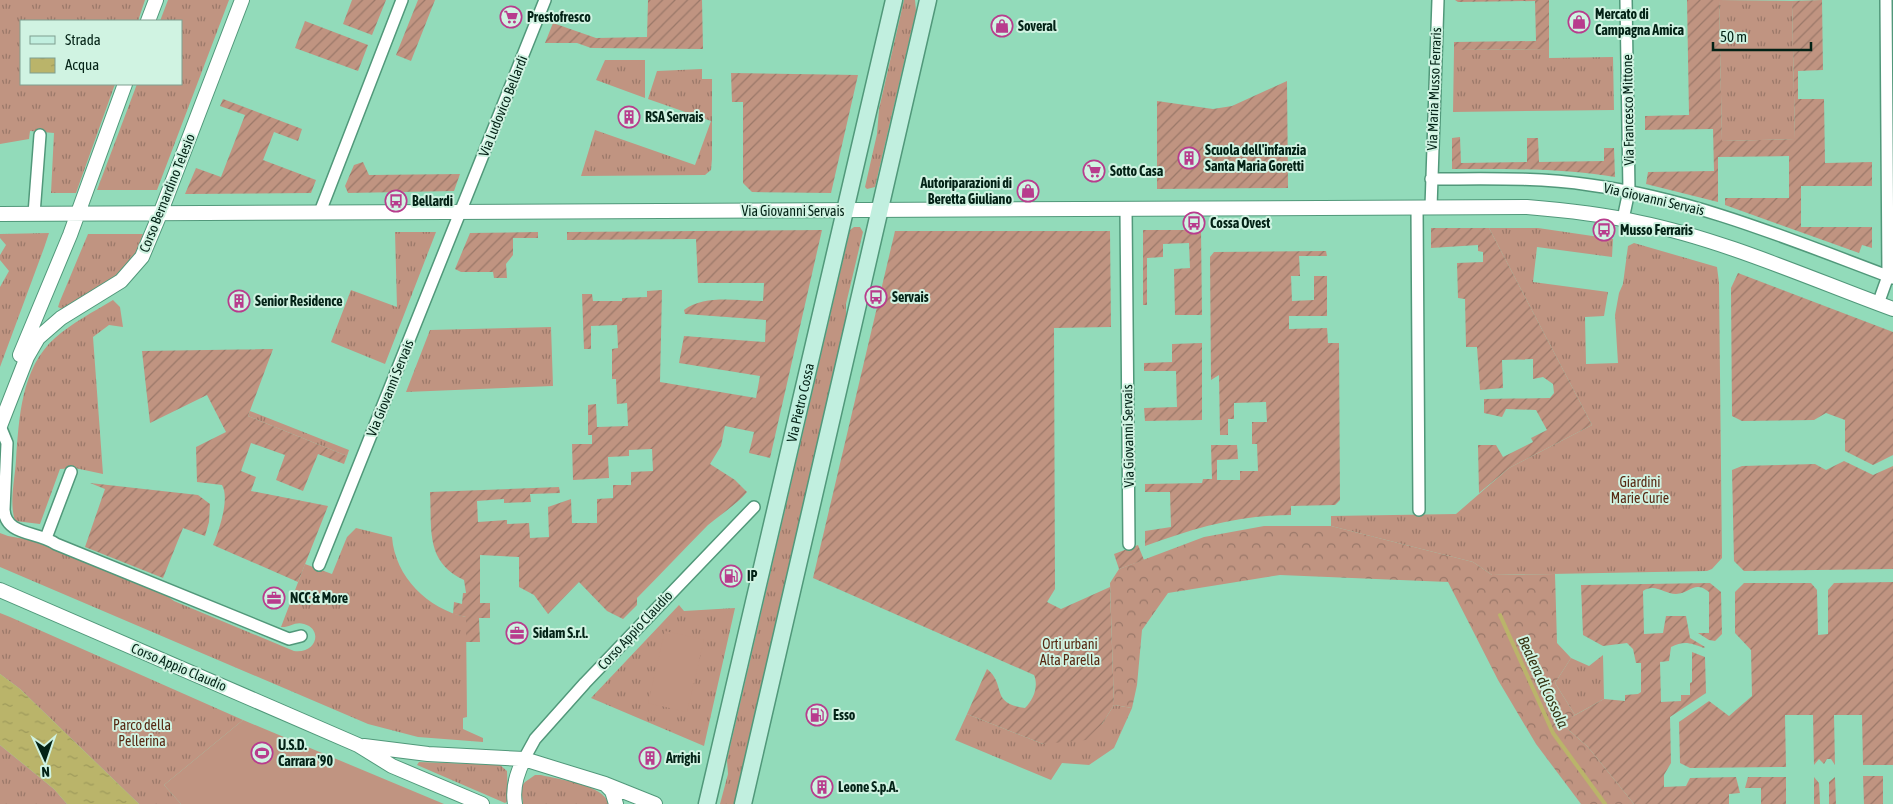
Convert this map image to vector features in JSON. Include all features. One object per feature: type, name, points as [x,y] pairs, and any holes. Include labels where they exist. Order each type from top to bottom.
[{"type":"main road","name":"Via Pietro Cossa","points":[[707,804],[894,0]]},
{"type":"main road","points":[[743,804],[928,0]]},
{"type":"street","points":[[148,20],[156,0]]},
{"type":"street","name":"Corso Bernardino Telesio","points":[[0,426],[27,357],[38,338],[61,318],[128,275],[142,257],[242,0]]},
{"type":"street","points":[[320,212],[402,0]]},
{"type":"street","name":"Via Ludovico Bellardi","points":[[461,212],[545,0]]},
{"type":"street","name":"Via Maria Musso Ferraris","points":[[1432,178],[1438,0]]},
{"type":"street","name":"Via Francesco Mittone","points":[[1624,219],[1629,192],[1626,0]]},
{"type":"street","points":[[1878,304],[1891,277],[1886,0]]},
{"type":"street","points":[[0,404],[78,214],[125,85]]},
{"type":"street","points":[[34,214],[40,135]]},
{"type":"street","points":[[1419,510],[1424,207],[1432,178]]},
{"type":"street","name":"Via Giovanni Servais","points":[[1432,178],[1525,179],[1590,185],[1629,192],[1709,211],[1891,277]]},
{"type":"street","name":"Via Giovanni Servais","points":[[0,214],[1527,207],[1624,219],[1697,237],[1893,309]]},
{"type":"street","name":"Via Giovanni Servais","points":[[1126,209],[1129,544]]},
{"type":"street","name":"Via Giovanni Servais","points":[[319,565],[461,212]]},
{"type":"street","points":[[0,426],[7,443],[5,520],[10,526],[46,538],[56,544],[289,639],[301,636]]},
{"type":"street","points":[[46,538],[71,472]]},
{"type":"street","name":"Corso Appio Claudio","points":[[524,759],[535,739],[584,683],[754,507]]},
{"type":"street","name":"Corso Appio Claudio","points":[[0,590],[358,745],[392,766],[482,804]]},
{"type":"street","name":"Corso Appio Claudio","points":[[358,745],[428,754],[524,759],[605,784],[655,804]]},
{"type":"street","points":[[515,804],[515,786],[518,770],[524,759]]},
{"type":"street","points":[[605,784],[612,791],[616,804]]},
{"type":"green space","points":[[0,0],[145,0],[138,20],[20,20],[20,85],[115,85],[76,193],[51,193],[54,133],[30,131],[29,139],[0,144]]},
{"type":"green space","points":[[168,0],[229,0],[157,190],[97,190],[137,85],[182,85],[182,20],[160,20]]},
{"type":"green space","points":[[352,0],[386,0],[372,35],[343,24]]},
{"type":"green space","points":[[418,0],[435,0],[411,61],[396,55]]},
{"type":"green space","points":[[648,0],[702,0],[703,49],[591,48],[577,43],[545,43],[553,23],[596,38],[647,37]]},
{"type":"green space","points":[[904,0],[915,0],[916,11],[875,187],[867,189],[865,187],[877,134],[879,109]]},
{"type":"green space","points":[[1455,0],[1549,0],[1549,49],[1454,50],[1454,42],[1536,41],[1535,1],[1458,2]]},
{"type":"green space","points":[[1687,0],[1719,0],[1722,141],[1795,139],[1792,1],[1822,0],[1823,70],[1798,71],[1798,99],[1824,99],[1825,163],[1872,162],[1872,186],[1801,186],[1801,227],[1872,227],[1872,248],[1862,245],[1859,253],[1725,205],[1725,198],[1789,198],[1789,156],[1718,157],[1718,202],[1646,184],[1648,172],[1714,171],[1713,129],[1645,130],[1645,116],[1689,115]]},
{"type":"green space","points":[[1719,0],[1792,1],[1795,139],[1722,141]]},
{"type":"green space","points":[[305,21],[368,45],[358,71],[295,48]]},
{"type":"green space","points":[[1549,49],[1549,58],[1613,57],[1614,110],[1453,112],[1454,50]]},
{"type":"green space","points":[[605,60],[645,60],[645,98],[596,80]]},
{"type":"green space","points":[[702,69],[702,79],[712,79],[711,170],[705,175],[581,176],[595,130],[695,165],[711,121],[648,99],[657,71]]},
{"type":"green space","points":[[731,73],[858,75],[831,193],[752,192],[743,183],[743,102],[732,102]]},
{"type":"green space","points":[[1287,81],[1288,188],[1157,189],[1157,101],[1213,109],[1232,106]]},
{"type":"green space","points":[[223,99],[302,129],[298,141],[274,132],[263,160],[316,180],[311,193],[185,194],[196,168],[221,177],[245,115],[220,106]]},
{"type":"green space","points":[[1460,137],[1461,163],[1527,162],[1527,138],[1538,138],[1539,162],[1604,161],[1604,148],[1614,148],[1615,177],[1514,169],[1452,169],[1452,138]]},
{"type":"green space","points":[[363,162],[369,175],[460,174],[454,191],[348,193],[345,186],[354,165]]},
{"type":"green space","points":[[854,227],[860,227],[863,232],[846,304],[846,317],[734,804],[720,804],[728,774],[727,760],[850,230]]},
{"type":"green space","points":[[1431,228],[1489,228],[1592,425],[1509,468],[1479,493],[1478,445],[1496,445],[1503,457],[1533,442],[1531,438],[1547,430],[1536,410],[1506,409],[1502,417],[1484,413],[1484,399],[1550,398],[1554,393],[1553,384],[1543,377],[1533,379],[1533,359],[1502,360],[1503,388],[1480,390],[1477,347],[1466,347],[1465,299],[1458,298],[1457,263],[1483,262],[1483,252],[1478,251],[1478,245],[1431,248]]},
{"type":"green space","name":"Giardini Marie Curie","points":[[1489,228],[1538,228],[1613,239],[1612,257],[1537,247],[1533,282],[1608,292],[1604,316],[1585,317],[1586,364],[1618,363],[1615,315],[1619,293],[1623,284],[1628,246],[1634,243],[1717,267],[1719,283],[1722,558],[1712,569],[1707,571],[1492,575],[1473,562],[1331,526],[1331,516],[1456,514],[1509,468],[1592,425]]},
{"type":"green space","points":[[822,230],[770,458],[749,453],[754,432],[725,426],[721,446],[710,464],[735,480],[747,492],[699,534],[637,598],[637,605],[623,619],[607,611],[579,582],[548,614],[534,595],[519,587],[519,557],[480,555],[480,603],[490,603],[490,618],[479,618],[480,642],[466,642],[466,617],[453,614],[454,602],[462,604],[463,593],[466,593],[464,580],[451,573],[437,554],[431,531],[430,492],[559,487],[560,493],[530,494],[531,502],[504,503],[504,499],[477,501],[478,522],[507,520],[507,524],[529,523],[530,538],[549,537],[548,507],[571,499],[572,523],[597,523],[597,499],[613,498],[613,485],[631,485],[631,472],[653,471],[652,449],[629,450],[629,456],[608,457],[609,478],[573,480],[572,444],[592,444],[592,435],[588,435],[588,405],[596,404],[597,427],[628,426],[627,403],[617,404],[616,379],[612,379],[612,349],[618,348],[617,325],[591,326],[591,349],[584,349],[582,294],[592,294],[593,301],[622,301],[622,298],[647,297],[647,291],[662,290],[660,382],[756,398],[760,376],[679,363],[684,336],[765,342],[766,320],[685,314],[684,310],[692,305],[712,300],[763,301],[764,283],[698,283],[696,239],[567,240],[567,232]]},
{"type":"green space","points":[[1143,230],[1201,230],[1202,315],[1175,315],[1174,269],[1190,268],[1189,243],[1163,244],[1163,257],[1147,258],[1147,305],[1143,305]]},
{"type":"green space","name":"Orti urbani Alta Parella","points":[[895,231],[1110,231],[1111,327],[1054,328],[1055,589],[1047,602],[1061,609],[1110,587],[1114,705],[1102,724],[1086,740],[1043,744],[967,714],[987,669],[993,675],[1002,698],[1014,706],[1025,708],[1034,693],[1036,684],[1034,675],[813,578]]},
{"type":"green space","points":[[395,232],[436,232],[385,364],[331,342],[351,290],[397,307]]},
{"type":"green space","points":[[538,232],[538,238],[513,238],[513,255],[506,264],[507,278],[494,278],[493,272],[461,272],[455,269],[470,233]]},
{"type":"green space","points":[[49,233],[0,367],[0,287],[9,271],[0,260],[0,255],[6,245],[0,238],[0,234]]},
{"type":"green space","points":[[88,234],[143,234],[137,254],[120,273],[62,309],[58,307],[60,301]]},
{"type":"green space","points":[[1326,251],[1327,256],[1299,256],[1300,276],[1291,276],[1292,301],[1314,300],[1314,276],[1327,276],[1327,316],[1289,316],[1289,329],[1327,328],[1328,343],[1339,343],[1340,500],[1335,505],[1291,506],[1291,515],[1235,520],[1181,534],[1145,546],[1145,531],[1171,527],[1170,492],[1145,492],[1145,484],[1202,483],[1203,479],[1212,479],[1211,445],[1237,445],[1238,459],[1217,460],[1217,480],[1240,480],[1240,471],[1258,471],[1257,444],[1252,444],[1252,422],[1267,422],[1266,402],[1234,403],[1234,419],[1228,419],[1228,435],[1220,435],[1219,375],[1211,380],[1210,257],[1214,252]]},
{"type":"green space","points":[[1738,273],[1893,332],[1893,455],[1873,465],[1845,451],[1845,420],[1826,413],[1814,420],[1742,421],[1732,416],[1731,288]]},
{"type":"green space","points":[[113,300],[120,307],[123,327],[109,325],[93,337],[103,474],[75,468],[60,469],[40,524],[15,521],[12,498],[21,411],[24,394],[35,364],[55,338]]},
{"type":"green space","points":[[551,327],[553,386],[406,392],[430,330]]},
{"type":"green space","points":[[1202,343],[1202,420],[1145,421],[1144,408],[1177,407],[1176,371],[1144,371],[1144,363],[1172,362],[1172,344]]},
{"type":"green space","points":[[273,349],[248,416],[347,456],[344,464],[318,454],[303,491],[276,480],[285,455],[251,443],[241,471],[256,477],[251,491],[328,506],[298,582],[213,545],[223,515],[224,491],[222,485],[197,482],[196,447],[226,432],[207,395],[150,423],[142,351]]},
{"type":"green space","points":[[250,411],[349,450],[347,456],[248,416]]},
{"type":"green space","points":[[1844,461],[1873,475],[1893,466],[1893,569],[1744,571],[1734,561],[1732,470],[1742,466],[1815,464],[1826,470]]},
{"type":"green space","points":[[90,483],[198,495],[210,504],[209,522],[205,536],[183,528],[163,578],[85,547],[105,489]]},
{"type":"green space","points":[[1264,526],[1331,526],[1473,562],[1492,575],[1555,574],[1557,643],[1571,658],[1555,683],[1575,715],[1562,724],[1588,747],[1634,804],[1581,804],[1536,744],[1498,680],[1448,582],[1280,575],[1168,593],[1142,630],[1137,685],[1132,708],[1114,705],[1110,583],[1119,569],[1204,537]]},
{"type":"green space","points":[[356,528],[392,537],[394,552],[399,565],[416,589],[439,607],[466,617],[467,717],[463,718],[463,729],[483,738],[483,742],[418,737],[368,724],[0,567],[0,533],[36,541],[163,593],[174,601],[294,651],[302,651],[308,649],[315,640],[314,631],[301,623],[281,627],[305,564],[332,574],[347,537]]},
{"type":"green space","points":[[1138,545],[1144,560],[1119,569],[1114,554]]},
{"type":"green space","points":[[1893,582],[1893,765],[1863,765],[1862,715],[1834,715],[1835,765],[1831,759],[1827,759],[1824,764],[1819,759],[1814,765],[1813,715],[1785,715],[1786,767],[1690,768],[1680,763],[1679,722],[1709,701],[1729,716],[1752,696],[1751,650],[1735,633],[1735,592],[1744,583],[1811,583],[1817,590],[1818,635],[1828,634],[1828,590],[1834,583]]},
{"type":"green space","points":[[1710,583],[1721,592],[1722,634],[1715,641],[1709,640],[1698,633],[1709,633],[1709,592],[1700,587],[1676,594],[1656,588],[1643,591],[1644,634],[1663,633],[1666,616],[1686,616],[1690,638],[1705,647],[1688,643],[1676,645],[1671,647],[1669,661],[1660,662],[1661,702],[1681,701],[1681,695],[1690,695],[1692,652],[1705,657],[1706,693],[1670,717],[1671,763],[1664,775],[1664,787],[1686,786],[1690,778],[1736,777],[1740,793],[1729,794],[1729,804],[1634,804],[1588,747],[1561,723],[1604,699],[1625,701],[1625,695],[1641,692],[1641,663],[1636,663],[1633,649],[1627,643],[1603,646],[1583,635],[1581,585]]},
{"type":"green space","points":[[679,605],[684,611],[735,608],[704,746],[591,698]]},
{"type":"green space","name":"Parco della Pellerina","points":[[0,613],[243,720],[164,785],[181,804],[139,804],[20,689],[0,674]]},
{"type":"green space","points":[[665,631],[704,640],[687,712],[648,703]]},
{"type":"green space","points":[[1603,655],[1604,699],[1575,715],[1555,683],[1571,658],[1589,666]]},
{"type":"green space","points":[[1114,705],[1132,708],[1114,748],[1089,765],[1062,763],[1051,780],[955,740],[967,714],[1043,744],[1102,724]]},
{"type":"green space","name":"U.S.D. Carrara '90","points":[[243,720],[444,804],[181,804],[164,785]]},
{"type":"green space","points":[[0,745],[54,789],[67,804],[0,804]]},
{"type":"green space","points":[[419,762],[500,765],[507,771],[508,801],[505,803],[417,765]]},
{"type":"green space","points":[[535,775],[590,787],[605,797],[609,804],[523,804],[521,787]]},
{"type":"green space","points":[[1863,776],[1883,776],[1883,804],[1864,804]]},
{"type":"green space","points":[[1748,777],[1786,777],[1786,804],[1761,804],[1761,788],[1745,788]]},
{"type":"green space","points":[[1814,777],[1819,783],[1820,804],[1814,804]]},
{"type":"green space","points":[[1835,777],[1836,804],[1829,804],[1829,782]]},
{"type":"water","points":[[0,674],[20,689],[139,804],[67,804],[54,789],[0,745]]},
{"type":"waterway","name":"Bealera di Cossola","points":[[1500,615],[1553,733],[1605,804]]},
{"type":"place","name":"Prestofresco","points":[[511,17]]},
{"type":"place","name":"Mercato di Campagna Amica","points":[[1579,22]]},
{"type":"place","name":"Soveral","points":[[1002,26]]},
{"type":"place","name":"RSA Servais","points":[[629,117]]},
{"type":"place","name":"Scuola dell'infanzia Santa Maria Goretti","points":[[1189,158]]},
{"type":"place","name":"Sotto Casa","points":[[1094,171]]},
{"type":"place","name":"Autoriparazioni di Beretta Giuliano","points":[[1028,191]]},
{"type":"place","name":"Bellardi","points":[[396,201]]},
{"type":"place","name":"Cossa Ovest","points":[[1194,223]]},
{"type":"place","name":"Musso Ferraris","points":[[1604,230]]},
{"type":"place","name":"Servais","points":[[876,297]]},
{"type":"place","name":"Senior Residence","points":[[239,301]]},
{"type":"place","name":"IP","points":[[731,576]]},
{"type":"place","name":"NCC & More","points":[[274,598]]},
{"type":"place","name":"Sidam S.r.l.","points":[[517,633]]},
{"type":"place","name":"Esso","points":[[817,715]]},
{"type":"place","name":"U.S.D. Carrara '90","points":[[262,753]]},
{"type":"place","name":"Arrighi","points":[[650,758]]},
{"type":"place","name":"Leone S.p.A.","points":[[822,787]]}]
